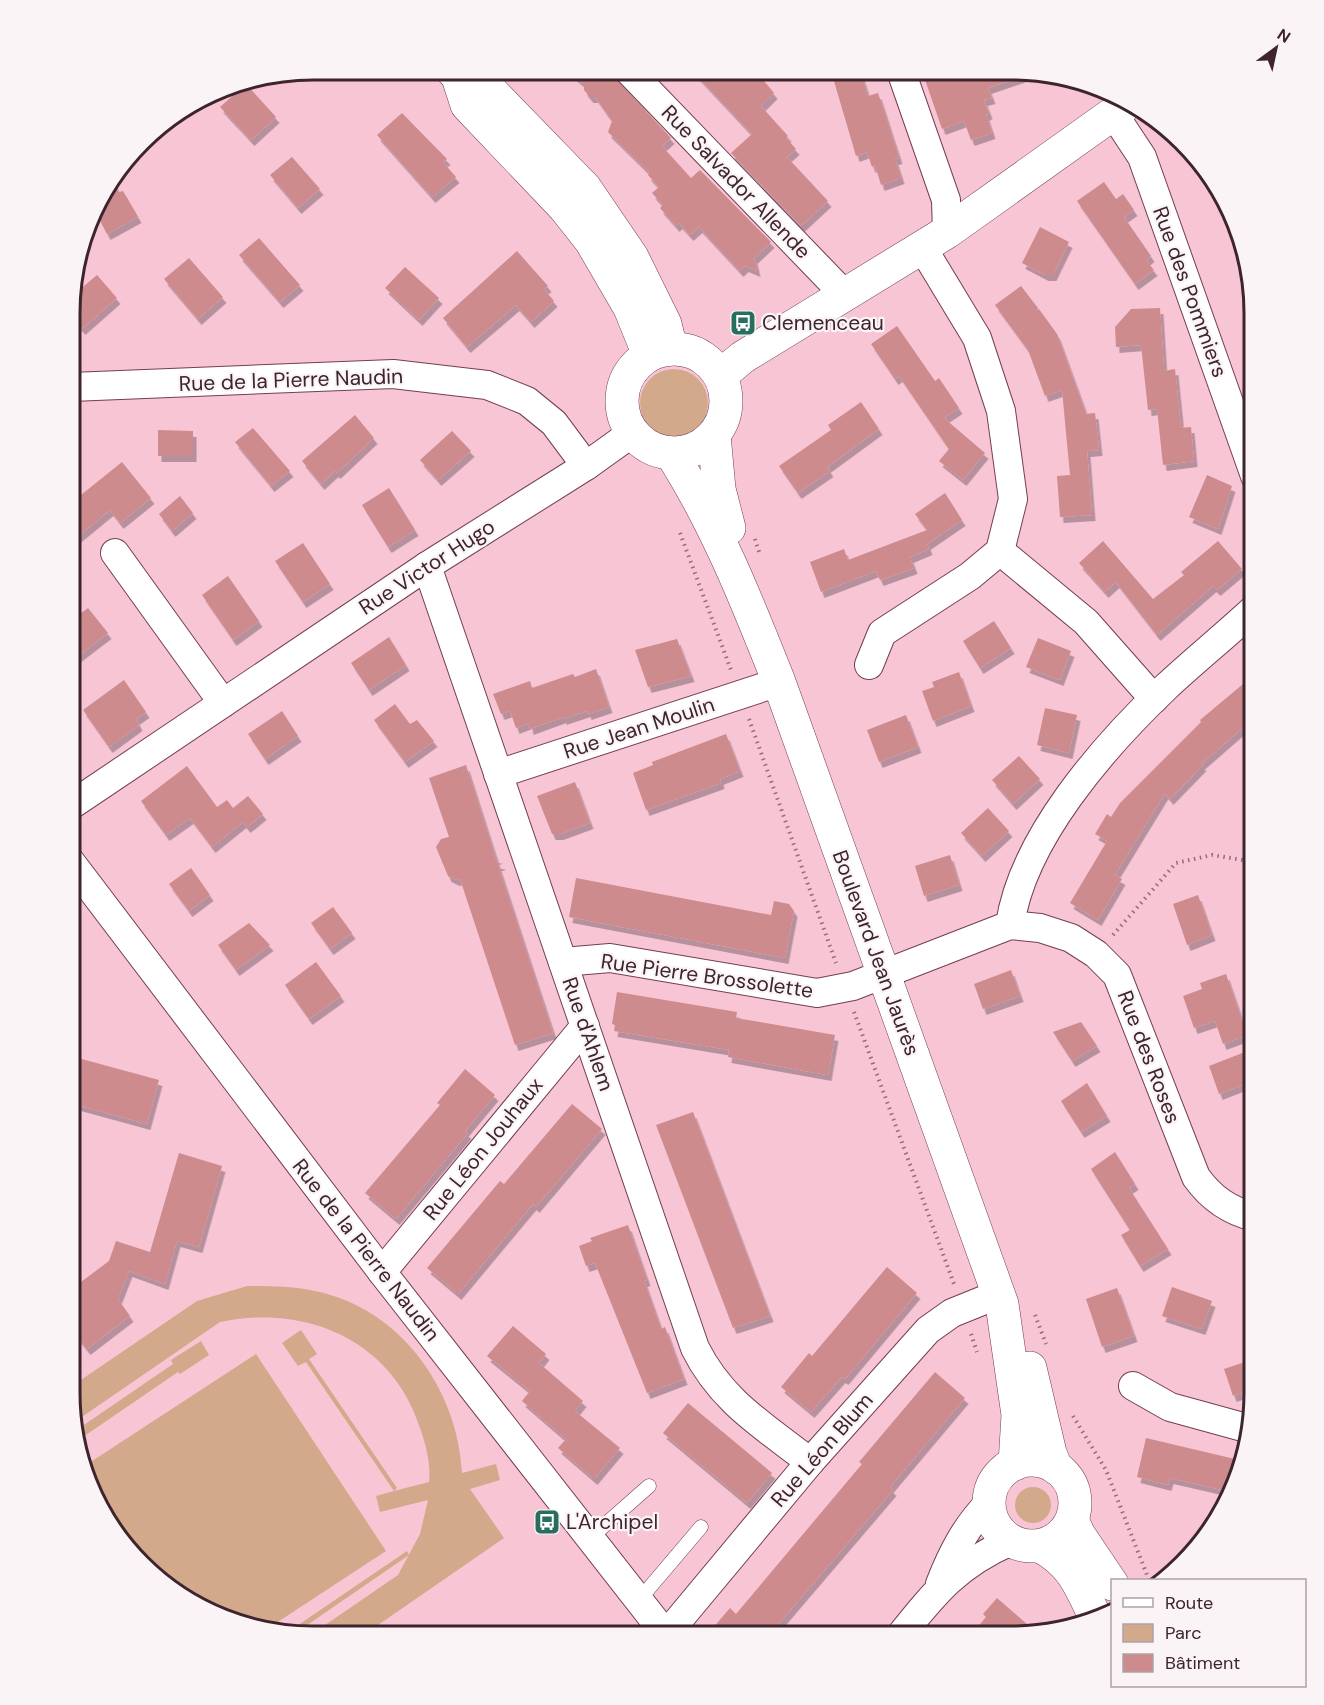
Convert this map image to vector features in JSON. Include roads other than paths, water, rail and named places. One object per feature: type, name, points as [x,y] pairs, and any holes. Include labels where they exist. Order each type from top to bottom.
[{"type":"street","points":[[457,80],[466,105],[565,208],[591,241],[630,308],[660,352]]},
{"type":"street","name":"Rue Salvador Allende","points":[[637,80],[844,294]]},
{"type":"street","points":[[869,665],[882,633],[970,576],[1000,551],[1013,499],[1001,411],[977,338],[934,240],[946,200],[904,80]]},
{"type":"street","points":[[720,376],[743,357],[934,240],[1121,108]]},
{"type":"street","name":"Rue des Pommiers","points":[[1121,108],[1142,157],[1244,445]]},
{"type":"street","points":[[690,351],[707,361],[720,376],[725,391],[726,406],[722,422],[714,435],[694,449],[671,453],[650,447],[632,433],[623,412],[623,390],[632,370],[660,352],[690,351]]},
{"type":"street","name":"Rue de la Pierre Naudin","points":[[80,387],[393,374],[487,385],[527,401],[554,423],[586,466]]},
{"type":"street","name":"Rue Victor Hugo","points":[[80,799],[427,566],[586,466],[632,433]]},
{"type":"street","name":"Boulevard Jean Jaurès","points":[[714,435],[719,489],[747,602]]},
{"type":"street","name":"Boulevard Jean Jaurès","points":[[671,453],[698,496],[747,602],[779,682],[1001,1299],[1016,1325],[1028,1356],[1050,1453],[1056,1468]]},
{"type":"street","points":[[1000,551],[1086,622],[1154,699]]},
{"type":"street","points":[[115,554],[223,703]]},
{"type":"street","name":"Rue d'Ahlem","points":[[427,566],[695,1348],[708,1375],[730,1399],[810,1462]]},
{"type":"street","points":[[1010,925],[1013,900],[1027,866],[1059,812],[1097,761],[1154,699],[1244,618]]},
{"type":"street","name":"Rue Jean Moulin","points":[[498,774],[779,682]]},
{"type":"street","name":"Rue de la Pierre Naudin","points":[[80,874],[382,1272],[659,1626]]},
{"type":"street","name":"Rue des Roses","points":[[883,972],[1010,925],[1040,928],[1071,938],[1096,954],[1117,975],[1125,991],[1196,1177],[1205,1191],[1220,1203],[1244,1214]]},
{"type":"street","name":"Rue Pierre Brossolette","points":[[563,962],[610,958],[817,993],[836,991],[883,972]]},
{"type":"street","name":"Rue Léon Jouhaux","points":[[382,1272],[585,1026]]},
{"type":"street","name":"Boulevard Jean Jaurès","points":[[1001,1299],[1018,1414],[1016,1464]]},
{"type":"street","name":"Rue Léon Blum","points":[[673,1626],[810,1462],[928,1330],[952,1313],[1001,1299]]},
{"type":"street","points":[[1133,1386],[1170,1407],[1242,1427]]},
{"type":"street","points":[[908,1626],[938,1588],[966,1564],[1026,1544],[1059,1537],[1072,1520],[1076,1505],[1074,1491],[1067,1478],[1056,1468],[1036,1460],[1016,1464],[996,1480],[989,1503],[977,1515],[952,1552],[938,1588]]},
{"type":"street","points":[[989,1503],[996,1525],[1026,1544],[1059,1556],[1077,1578],[1092,1611]]},
{"type":"street","points":[[1072,1520],[1079,1535],[1111,1581]]},
{"type":"lane","points":[[590,1538],[649,1486]]},
{"type":"lane","points":[[639,1600],[700,1527]]},
{"type":"place","name":"Clemenceau","points":[[743,323]]},
{"type":"place","name":"L'Archipel","points":[[547,1522]]}]
